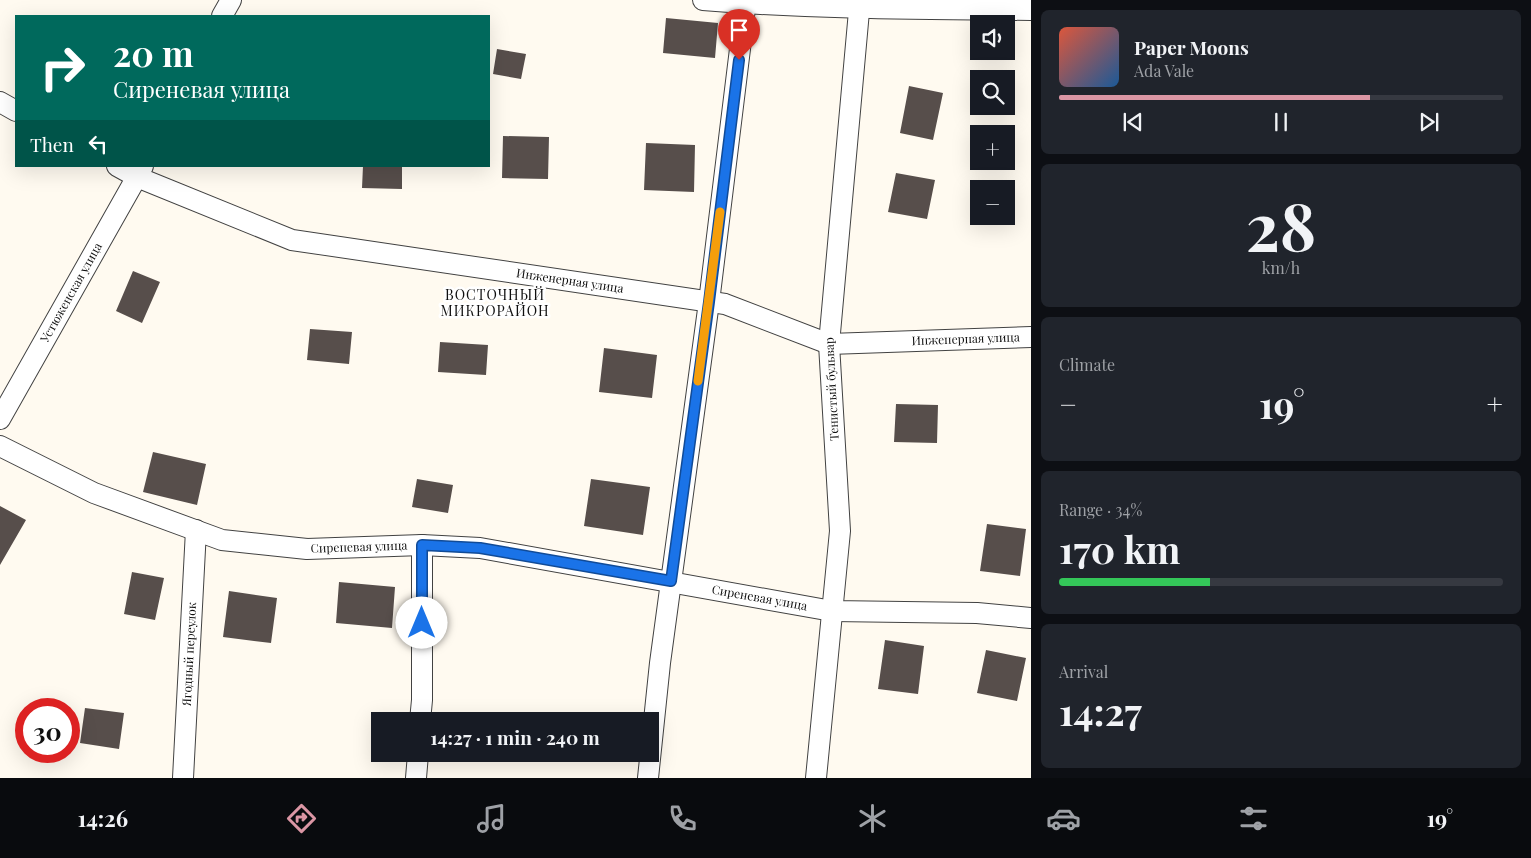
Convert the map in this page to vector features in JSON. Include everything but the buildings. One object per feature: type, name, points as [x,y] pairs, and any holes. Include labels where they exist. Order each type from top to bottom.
[{"type":"street","points":[[223,15],[231,0]]},
{"type":"street","points":[[703,0],[1031,10]]},
{"type":"street","points":[[648,778],[660,663],[709,302],[746,2]]},
{"type":"street","name":"Тенистый бульвар","points":[[816,778],[840,531],[829,344],[860,4]]},
{"type":"street","points":[[0,102],[15,110]]},
{"type":"street","name":"Инженерная улица","points":[[121,167],[140,172],[292,240],[725,304],[829,344],[1031,337]]},
{"type":"street","name":"Устюженская улица","points":[[0,419],[140,172]]},
{"type":"street","name":"Сиреневая улица","points":[[0,446],[94,493],[222,540],[307,549],[422,545],[480,548],[832,611],[977,613],[1031,618]]},
{"type":"street","name":"Ягодный переулок","points":[[183,778],[196,530]]},
{"type":"street","points":[[421,712],[422,545]]},
{"type":"street","points":[[416,778],[417,762]]},
{"type":"slow traffic","points":[[698,381],[720,212]]},
{"type":"district","name":"ВОСТОЧНЫЙ МИКРОРАЙОН","points":[[495,304]]},
{"type":"route","points":[[422,623],[422,545],[480,548],[671,581],[709,302],[739,60]]}]
